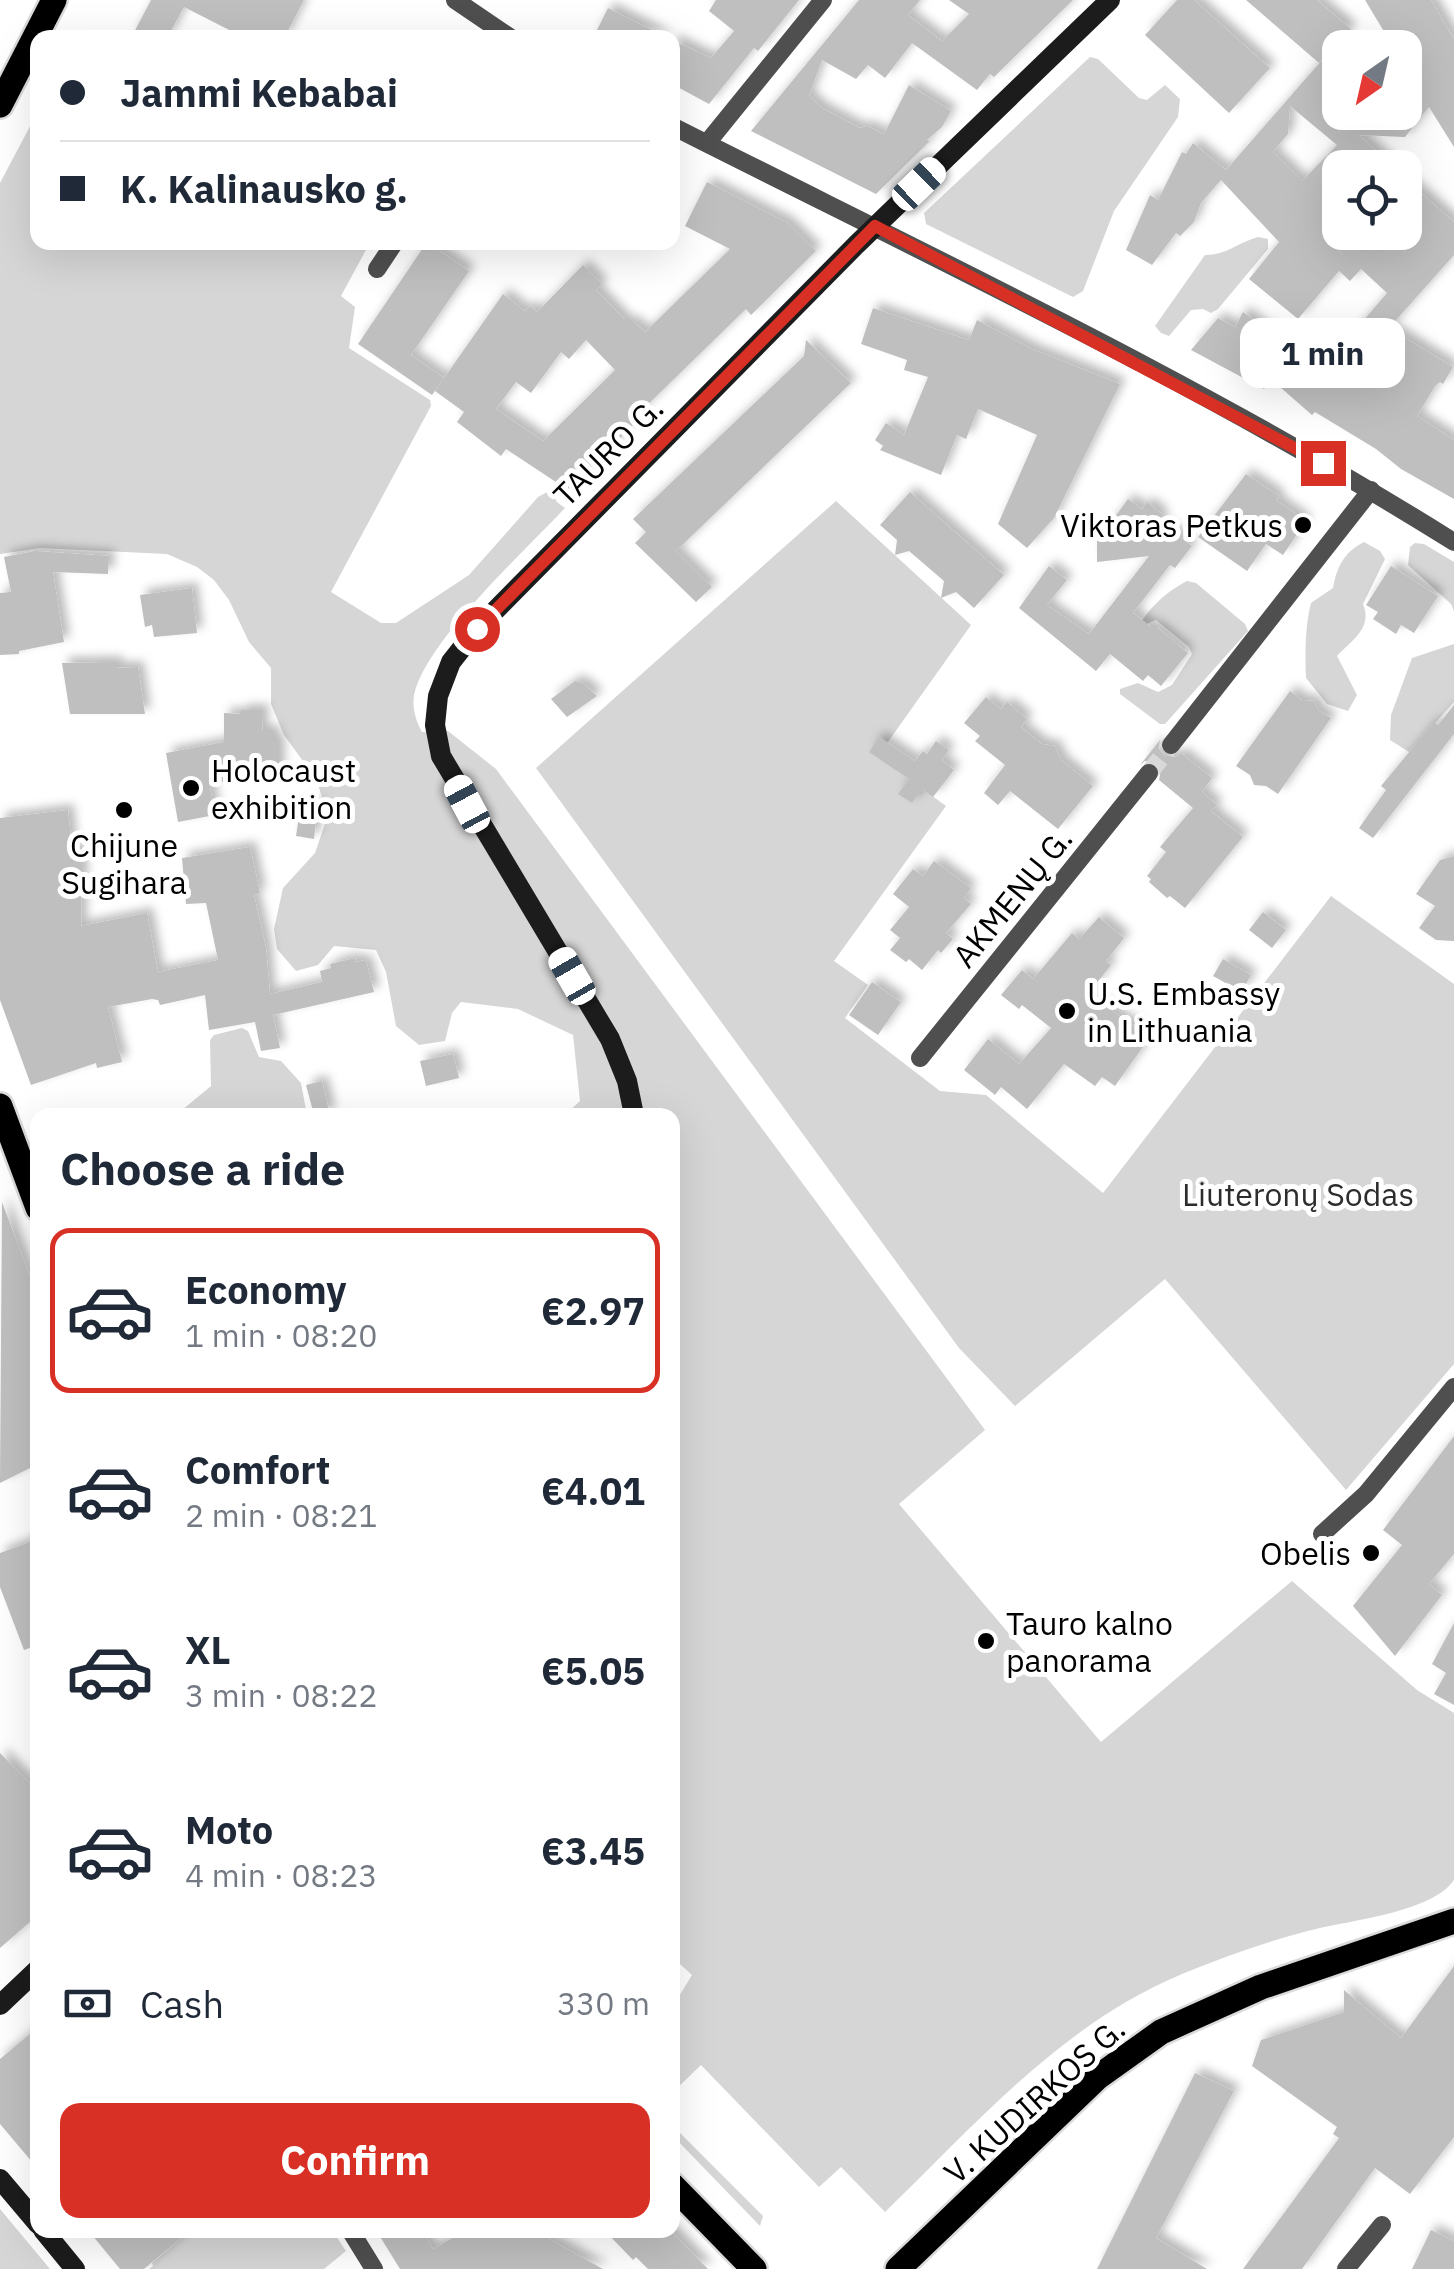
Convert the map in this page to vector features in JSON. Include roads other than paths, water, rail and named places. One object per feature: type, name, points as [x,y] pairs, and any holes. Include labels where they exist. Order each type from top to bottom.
[{"type":"main road","points":[[39,30],[54,0]]},
{"type":"main road","name":"TAURO G.","points":[[633,1108],[627,1081],[610,1039],[441,756],[435,725],[438,696],[451,662],[477,629],[875,226],[1110,0]]},
{"type":"main road","points":[[0,105],[30,47]]},
{"type":"main road","points":[[0,1106],[30,1187]]},
{"type":"main road","name":"V. KUDIRKOS G.","points":[[898,2269],[1098,2077],[1161,2032],[1261,1987],[1454,1921]]},
{"type":"main road","points":[[0,2004],[30,1976]]},
{"type":"main road","points":[[0,2178],[30,2214]]},
{"type":"main road","points":[[680,2193],[754,2269]]},
{"type":"main road","points":[[50,2238],[75,2269]]},
{"type":"street","points":[[455,0],[499,30]]},
{"type":"street","points":[[707,143],[823,0]]},
{"type":"street","points":[[680,130],[875,226],[1371,490],[1454,542]]},
{"type":"street","points":[[378,269],[390,250]]},
{"type":"street","points":[[1171,745],[1371,490]]},
{"type":"street","name":"AKMENŲ G.","points":[[920,1058],[1149,772]]},
{"type":"street","points":[[1322,1534],[1366,1494],[1454,1388]]},
{"type":"street","points":[[1346,2269],[1382,2224]]},
{"type":"street","points":[[355,2238],[374,2269]]},
{"type":"tunnel","points":[[1149,773],[1171,745]]},
{"type":"place","name":"Viktoras Petkus","points":[[1303,525]]},
{"type":"place","name":"Holocaust exhibition","points":[[191,788]]},
{"type":"place","name":"Chijune Sugihara","points":[[124,810]]},
{"type":"place","name":"U.S. Embassy in Lithuania","points":[[1067,1011]]},
{"type":"place","name":"Obelis","points":[[1371,1553]]},
{"type":"place","name":"Tauro kalno panorama","points":[[986,1641]]},
{"type":"park label","name":"Liuteronų Sodas","points":[[1298,1194]]}]
